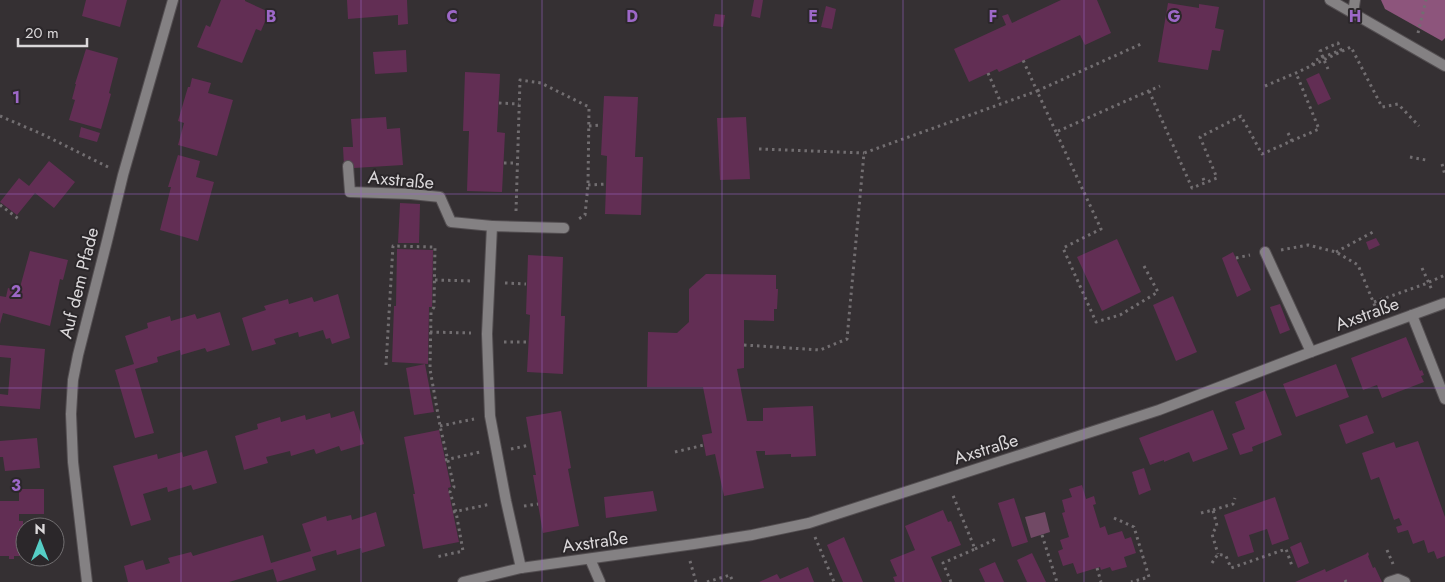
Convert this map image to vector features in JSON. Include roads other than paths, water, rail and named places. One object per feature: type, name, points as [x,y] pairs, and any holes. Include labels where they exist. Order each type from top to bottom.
[{"type":"street","name":"Auf dem Pfade","points":[[86,582],[73,462],[71,414],[73,380],[123,175],[173,0]]},
{"type":"street","points":[[1330,0],[1445,66]]},
{"type":"street","points":[[1353,13],[1355,0]]},
{"type":"street","name":"Axstraße","points":[[348,166],[350,192],[440,197],[451,222],[492,226],[564,228]]},
{"type":"street","points":[[492,226],[487,338],[490,416],[521,568]]},
{"type":"street","points":[[1264,252],[1311,352]]},
{"type":"street","name":"Axstraße","points":[[463,582],[521,568],[752,535],[809,523],[1159,410],[1445,303]]},
{"type":"street","points":[[1412,315],[1445,399]]},
{"type":"street","points":[[590,559],[600,582]]},
{"type":"street","points":[[1389,582],[1398,579],[1405,582]]}]
